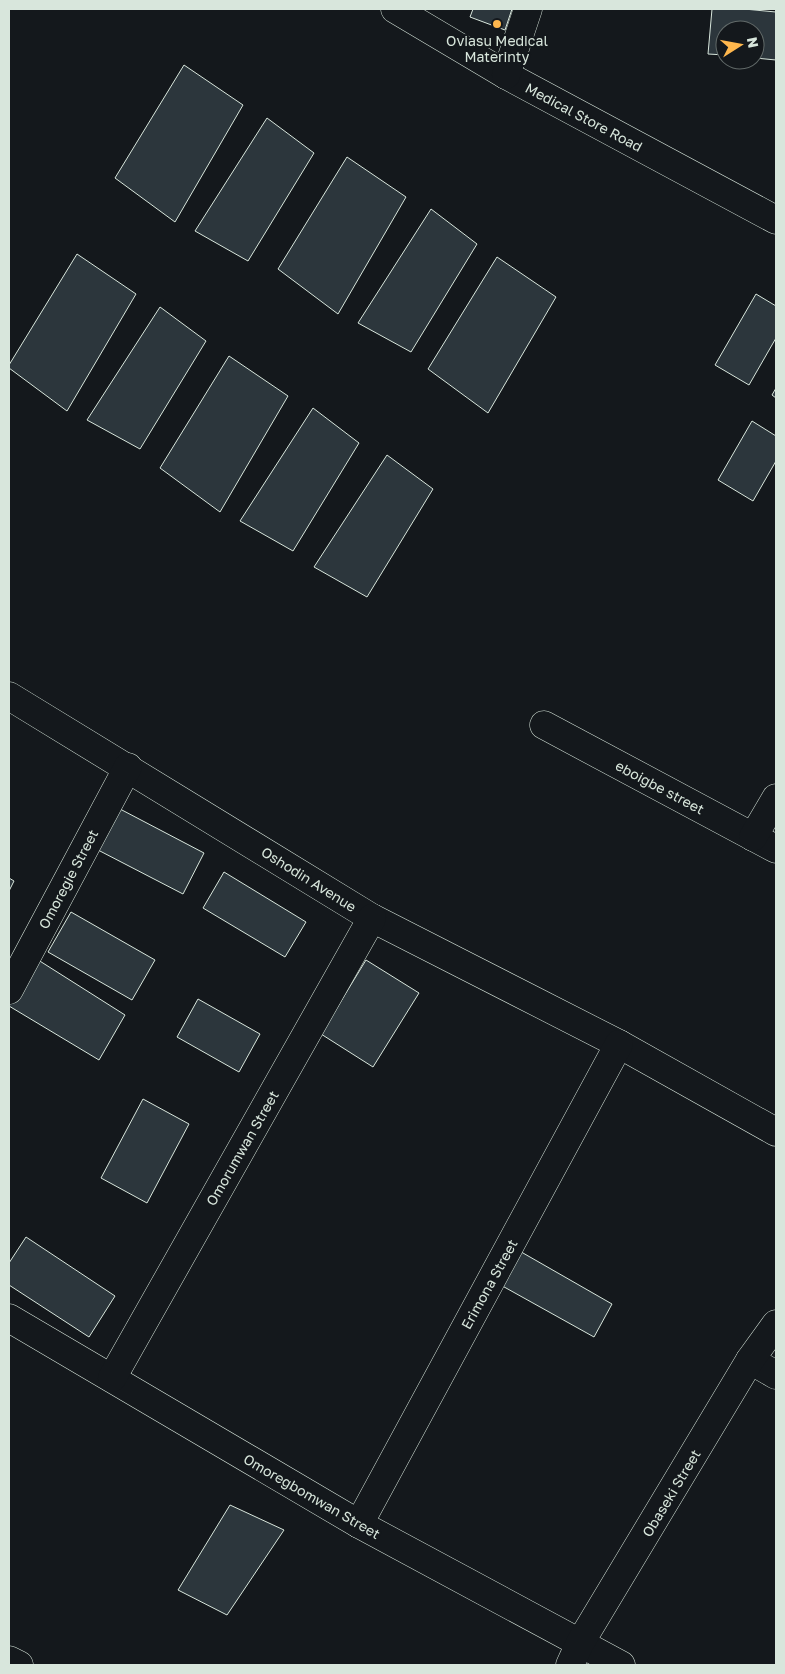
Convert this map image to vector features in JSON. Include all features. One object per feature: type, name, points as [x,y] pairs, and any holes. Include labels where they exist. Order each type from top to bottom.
[{"type":"street","name":"Medical Store Road","points":[[395,9],[506,75],[776,220]]},
{"type":"street","points":[[506,75],[528,9]]},
{"type":"street","name":"Oshodin Avenue","points":[[9,696],[128,767],[372,918],[619,1044],[776,1132]]},
{"type":"street","name":"eboigbe street","points":[[544,725],[765,843]]},
{"type":"street","name":"Omoregie Street","points":[[9,990],[128,767]]},
{"type":"street","points":[[765,843],[776,798]]},
{"type":"street","name":"Omorumwan Street","points":[[112,1378],[372,918]]},
{"type":"street","name":"Erimona Street","points":[[358,1524],[619,1044]]},
{"type":"street","name":"Omoregbomwan Street","points":[[9,1318],[575,1654],[621,1665]]},
{"type":"street","name":"Obaseki Street","points":[[575,1654],[750,1360],[776,1324]]},
{"type":"street","points":[[750,1360],[776,1375]]},
{"type":"street","points":[[9,1660],[19,1665]]},
{"type":"building","name":"Oviasu Medical Materinty","points":[[473,9],[512,9],[505,30],[470,17]]},
{"type":"building","points":[[712,9],[776,12],[776,60],[765,59],[765,20],[715,20],[715,54],[708,54]]},
{"type":"building","points":[[184,65],[243,105],[175,222],[115,178]]},
{"type":"building","points":[[267,118],[314,153],[248,261],[195,231]]},
{"type":"building","points":[[347,157],[406,197],[338,314],[278,269]]},
{"type":"building","points":[[431,209],[477,244],[411,352],[358,323]]},
{"type":"building","points":[[77,254],[136,294],[67,411],[9,368],[9,365]]},
{"type":"building","points":[[497,257],[556,297],[488,413],[428,369]]},
{"type":"building","points":[[756,294],[776,306],[776,338],[749,385],[715,365]]},
{"type":"building","points":[[160,307],[206,341],[140,449],[87,420]]},
{"type":"building","points":[[229,356],[288,396],[220,512],[160,468]]},
{"type":"building","points":[[776,388],[776,398],[772,395]]},
{"type":"building","points":[[313,408],[359,443],[293,551],[240,521]]},
{"type":"building","points":[[752,421],[776,436],[776,461],[753,501],[718,480]]},
{"type":"building","points":[[387,455],[433,489],[367,597],[314,567]]},
{"type":"building","points":[[120,809],[204,853],[183,894],[98,850]]},
{"type":"building","points":[[224,872],[306,922],[285,957],[203,908]]},
{"type":"building","points":[[9,878],[14,881],[9,891]]},
{"type":"building","points":[[71,912],[155,960],[132,1000],[48,952]]},
{"type":"building","points":[[35,958],[125,1015],[99,1060],[9,1006],[9,997]]},
{"type":"building","points":[[366,960],[419,993],[373,1067],[321,1034]]},
{"type":"building","points":[[198,999],[260,1034],[239,1072],[177,1037]]},
{"type":"building","points":[[143,1099],[189,1124],[147,1203],[101,1178]]},
{"type":"building","points":[[26,1237],[115,1296],[89,1337],[9,1285],[9,1263]]},
{"type":"building","points":[[516,1249],[612,1304],[594,1337],[497,1283]]},
{"type":"building","points":[[230,1505],[284,1530],[227,1615],[178,1590]]},
{"type":"place","name":"Oviasu Medical Materinty","points":[[497,24]]}]
